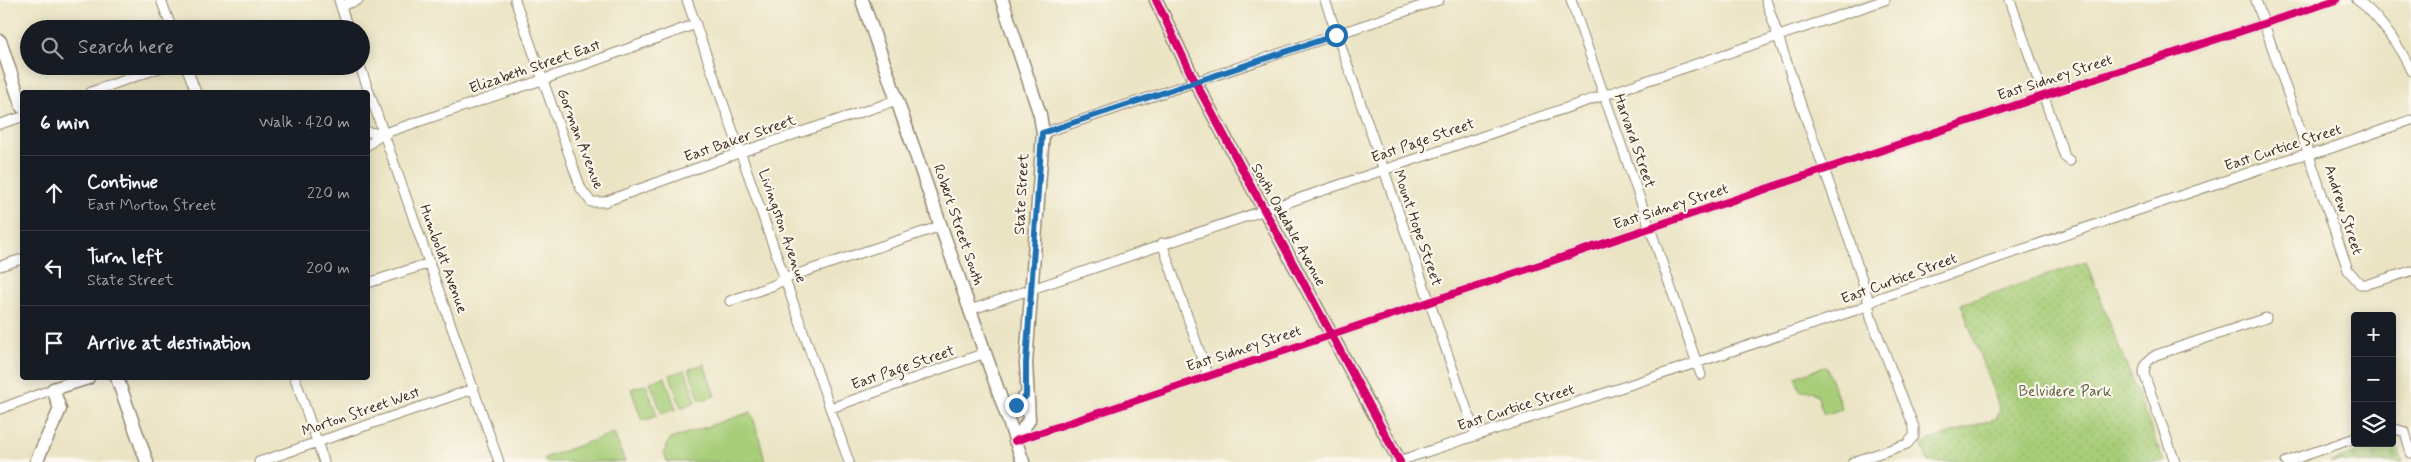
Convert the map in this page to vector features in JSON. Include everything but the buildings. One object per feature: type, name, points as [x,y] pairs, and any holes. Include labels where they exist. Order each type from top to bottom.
[{"type":"street","points":[[161,0],[169,20]]},
{"type":"street","points":[[345,20],[340,3],[358,0]]},
{"type":"street","name":"Gorman Avenue","points":[[514,0],[582,189],[591,202]]},
{"type":"street","name":"Livingston Avenue","points":[[687,0],[786,278],[848,462]]},
{"type":"street","name":"Robert Street South","points":[[862,0],[1023,462]]},
{"type":"street","name":"State Street","points":[[1002,0],[1040,115],[1042,133],[1033,288],[1026,363],[1026,396],[1029,420],[1015,441]]},
{"type":"street","name":"South Oakdale Avenue","points":[[1156,0],[1195,82],[1332,334],[1398,462]]},
{"type":"street","name":"Mount Hope Street","points":[[1325,0],[1361,102],[1382,170],[1476,436]]},
{"type":"street","points":[[1042,133],[1439,0]]},
{"type":"street","name":"Harvard Street","points":[[1571,0],[1701,376]]},
{"type":"street","points":[[1766,0],[1867,295],[1871,318],[1914,428],[1914,436],[1907,444],[1853,462]]},
{"type":"street","name":"East Page Street","points":[[970,310],[1162,243],[1885,0]]},
{"type":"street","points":[[2010,0],[2065,157],[2070,161]]},
{"type":"street","name":"Andrew Street","points":[[2256,0],[2310,153],[2348,270],[2360,284],[2377,282],[2411,271]]},
{"type":"street","name":"East Sidney Street","points":[[1015,441],[2043,96],[2336,0]]},
{"type":"street","points":[[2357,0],[2371,12],[2387,33],[2411,71]]},
{"type":"street","name":"Elizabeth Street East","points":[[370,143],[382,134],[542,80],[696,24]]},
{"type":"street","points":[[0,41],[20,101]]},
{"type":"street","points":[[97,90],[139,75]]},
{"type":"street","points":[[189,75],[195,90]]},
{"type":"street","name":"Humboldt Avenue","points":[[363,75],[368,90]]},
{"type":"street","name":"Humboldt Avenue","points":[[370,97],[499,462]]},
{"type":"street","name":"East Baker Street","points":[[591,202],[604,202],[741,152],[897,99]]},
{"type":"street","points":[[0,124],[20,117]]},
{"type":"street","name":"East Curtice Street","points":[[1398,462],[1868,305],[1879,298],[2298,156],[2411,120]]},
{"type":"street","name":"Elizabeth Street East","points":[[370,132],[382,134]]},
{"type":"street","points":[[730,301],[774,285],[786,278],[941,226]]},
{"type":"street","points":[[1162,243],[1208,376]]},
{"type":"street","points":[[0,266],[20,260]]},
{"type":"street","points":[[370,282],[430,263]]},
{"type":"street","points":[[2175,462],[2146,382],[2144,367],[2148,360],[2156,355],[2266,318]]},
{"type":"street","name":"East Page Street","points":[[831,408],[985,353]]},
{"type":"street","points":[[0,409],[82,380]]},
{"type":"street","points":[[118,380],[147,462]]},
{"type":"street","points":[[295,380],[324,462]]},
{"type":"street","points":[[36,462],[60,409],[53,389]]},
{"type":"street","name":"Morton Street West","points":[[259,462],[473,389]]},
{"type":"street","points":[[1005,409],[1016,405],[1026,396]]},
{"type":"street","points":[[2396,429],[2405,432],[2411,453]]},
{"type":"street","points":[[2286,462],[2351,439]]},
{"type":"green space","name":"Belvidere Park","points":[[2086,262],[2164,462],[1928,462],[1921,443],[1997,418],[2000,410],[1961,304]]},
{"type":"green space","points":[[704,364],[715,396],[700,401],[689,369]]},
{"type":"green space","points":[[1826,366],[1842,409],[1824,415],[1817,395],[1813,391],[1809,392],[1808,390],[1801,392],[1795,377]]},
{"type":"green space","points":[[685,370],[696,402],[681,408],[670,375]]},
{"type":"green space","points":[[665,377],[676,409],[662,414],[650,382]]},
{"type":"green space","points":[[646,384],[657,416],[642,421],[631,389]]},
{"type":"green space","points":[[751,412],[765,462],[667,462],[664,452],[670,439]]},
{"type":"green space","points":[[614,433],[625,462],[545,462],[544,458]]},
{"type":"green space","points":[[2396,443],[2403,462],[2330,462],[2373,447],[2396,447]]},
{"type":"cycle path","points":[[1156,0],[1191,74],[1400,462]]},
{"type":"cycle path","points":[[1015,441],[2043,96],[2336,0]]},
{"type":"route","points":[[1016,405],[1026,396],[1026,363],[1033,288],[1042,133],[1336,35]]}]
